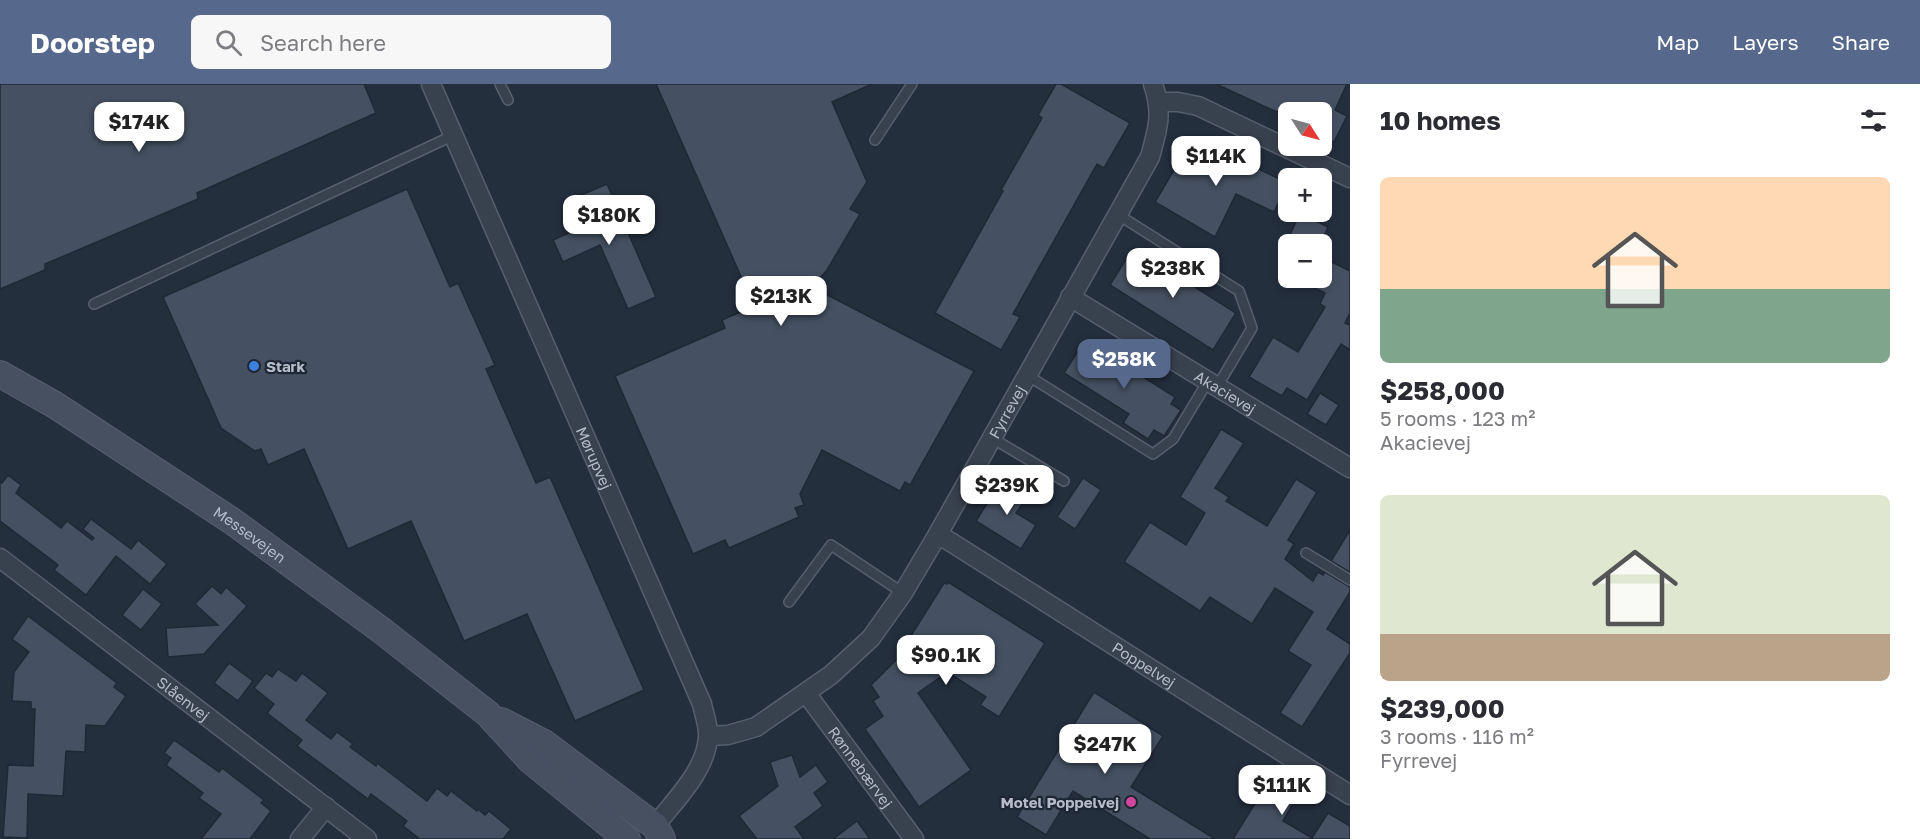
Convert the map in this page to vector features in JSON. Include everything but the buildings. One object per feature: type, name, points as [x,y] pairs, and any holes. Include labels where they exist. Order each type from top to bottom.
[{"type":"main road","name":"Messevejen","points":[[0,374],[55,405],[231,521],[381,630],[488,714],[530,760],[627,839]]},
{"type":"main road","name":"Messevejen","points":[[488,714],[544,743],[654,835]]},
{"type":"street","name":"Mørupvej","points":[[431,84],[702,704],[709,736],[704,758],[654,835]]},
{"type":"street","points":[[1153,84],[1159,102],[1178,102],[1197,106],[1350,178]]},
{"type":"street","name":"Fyrrevej","points":[[709,736],[728,735],[756,727],[831,675],[871,638],[903,593],[1150,157],[1158,129],[1159,102]]},
{"type":"street","name":"Akacievej","points":[[1070,297],[1350,468]]},
{"type":"street","name":"Poppelvej","points":[[938,534],[1350,795]]},
{"type":"street","name":"Slåenvej","points":[[0,559],[367,839]]},
{"type":"street","name":"Rønnebærvej","points":[[806,693],[914,839]]},
{"type":"street","points":[[300,839],[326,807]]},
{"type":"lane","points":[[500,84],[508,100]]},
{"type":"lane","points":[[875,140],[912,84]]},
{"type":"lane","points":[[94,304],[454,135]]},
{"type":"lane","points":[[1027,375],[1153,454],[1173,439],[1252,328],[1239,291],[1117,214]]},
{"type":"lane","points":[[992,438],[1064,481]]},
{"type":"lane","points":[[789,602],[831,545],[903,593]]},
{"type":"lane","points":[[1306,554],[1350,580]]},
{"type":"place","name":"Stark","points":[[254,366]]},
{"type":"place","name":"Motel Poppelvej","points":[[1131,802]]}]
